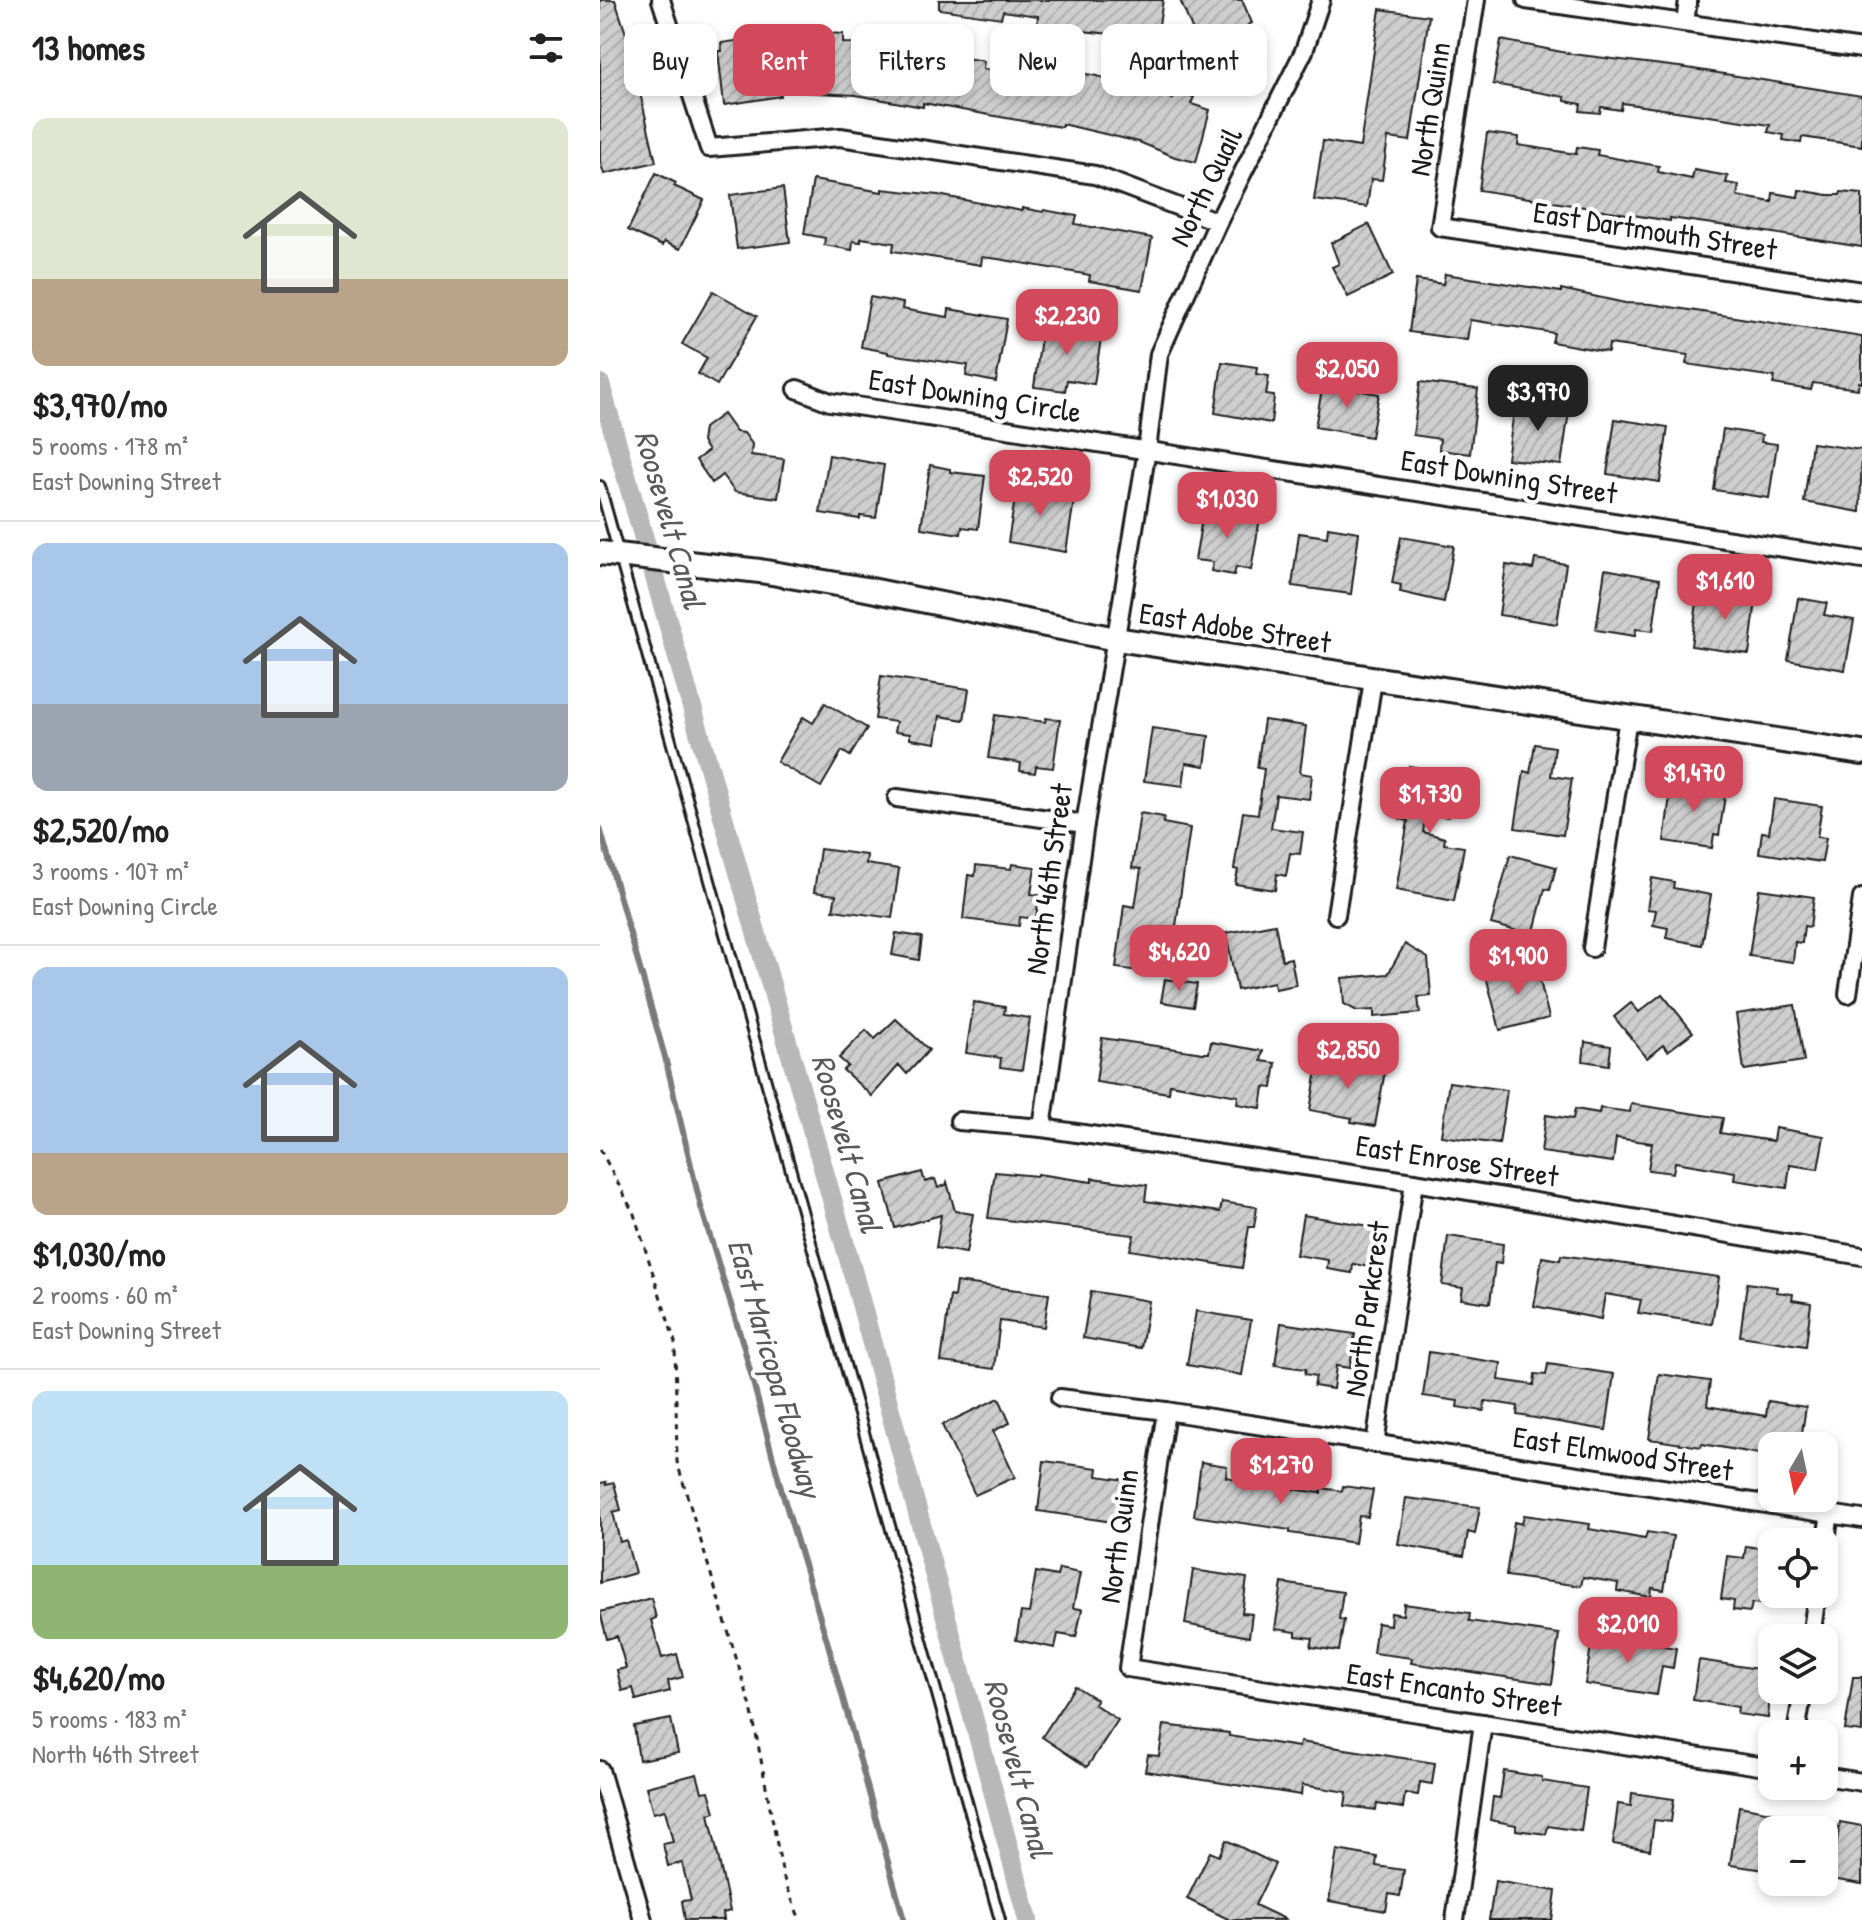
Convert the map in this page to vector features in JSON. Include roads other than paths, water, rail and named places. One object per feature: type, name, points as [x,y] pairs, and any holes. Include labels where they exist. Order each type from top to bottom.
[{"type":"street","points":[[661,0],[709,148],[840,137],[1095,175],[1218,222]]},
{"type":"street","name":"North Quail","points":[[1116,639],[1147,450],[1159,354],[1218,222],[1304,51],[1321,0]]},
{"type":"street","name":"North Quinn","points":[[1440,227],[1476,0]]},
{"type":"street","points":[[1526,0],[1862,49]]},
{"type":"street","points":[[1685,23],[1688,0]]},
{"type":"street","name":"East Dartmouth Street","points":[[1440,227],[1862,291]]},
{"type":"street","name":"East Downing Circle","points":[[797,389],[830,402],[1147,450]]},
{"type":"street","name":"East Downing Street","points":[[1147,450],[1862,560]]},
{"type":"street","name":"East Adobe Street","points":[[616,555],[760,571],[1116,639],[1862,753]]},
{"type":"street","name":"North 46th Street","points":[[1042,1128],[1085,824],[1116,639]]},
{"type":"street","points":[[1336,915],[1373,680]]},
{"type":"street","points":[[1592,948],[1628,718]]},
{"type":"street","points":[[897,798],[1085,824]]},
{"type":"street","points":[[1848,994],[1862,898]]},
{"type":"street","name":"East Enrose Street","points":[[959,1121],[1042,1128],[1414,1182],[1862,1256]]},
{"type":"street","name":"North Parkcrest","points":[[1375,1444],[1414,1182]]},
{"type":"street","name":"East Elmwood Street","points":[[1060,1398],[1166,1411],[1862,1519]]},
{"type":"street","name":"North Quinn","points":[[1128,1668],[1166,1411]]},
{"type":"street","points":[[1828,1528],[1830,1514]]},
{"type":"street","name":"East Encanto Street","points":[[1128,1668],[1758,1766]]},
{"type":"street","points":[[1455,1920],[1483,1723]]},
{"type":"street","points":[[1838,1778],[1862,1782]]},
{"type":"street","points":[[601,1781],[643,1920]]},
{"type":"lane","points":[[600,486],[616,555],[1000,1920]]},
{"type":"waterway","name":"Roosevelt Canal","points":[[600,384],[851,1266],[1028,1920]]},
{"type":"waterway","name":"East Maricopa Floodway","points":[[600,828],[665,1057],[701,1207],[743,1344],[904,1920]]}]
